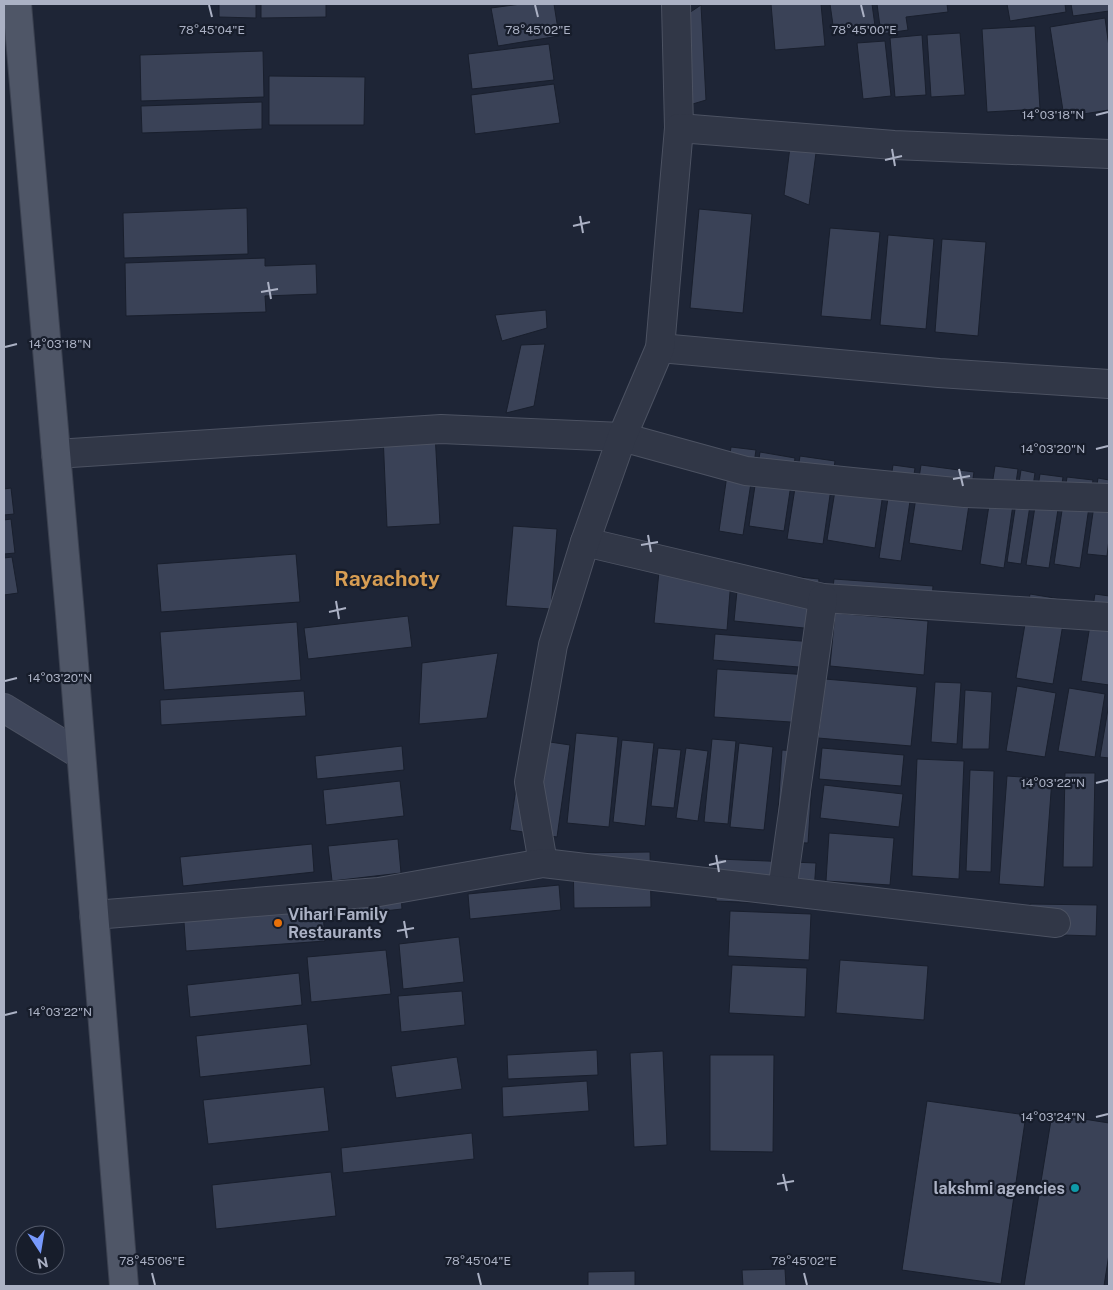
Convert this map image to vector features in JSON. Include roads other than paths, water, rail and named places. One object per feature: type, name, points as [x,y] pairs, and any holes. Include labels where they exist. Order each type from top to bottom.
[{"type":"main road","points":[[17,4],[82,755],[124,1286]]},
{"type":"main road","points":[[4,708],[82,755]]},
{"type":"street","points":[[543,864],[529,782],[554,646],[585,542],[622,437],[660,348],[679,128],[676,4]]},
{"type":"street","points":[[679,128],[894,145],[1109,154]]},
{"type":"street","points":[[660,348],[939,373],[1109,384]]},
{"type":"street","points":[[56,454],[441,429],[622,437],[746,471],[964,493],[1109,498]]},
{"type":"street","points":[[585,542],[823,598],[1109,617]]},
{"type":"street","points":[[782,891],[823,598]]},
{"type":"street","points":[[94,915],[379,892],[543,864],[1056,923]]},
{"type":"place","name":"Vihari Family Restaurants","points":[[278,923]]},
{"type":"place","name":"lakshmi agencies","points":[[1075,1188]]},
{"type":"district","name":"Rayachoty","points":[[387,579]]}]
